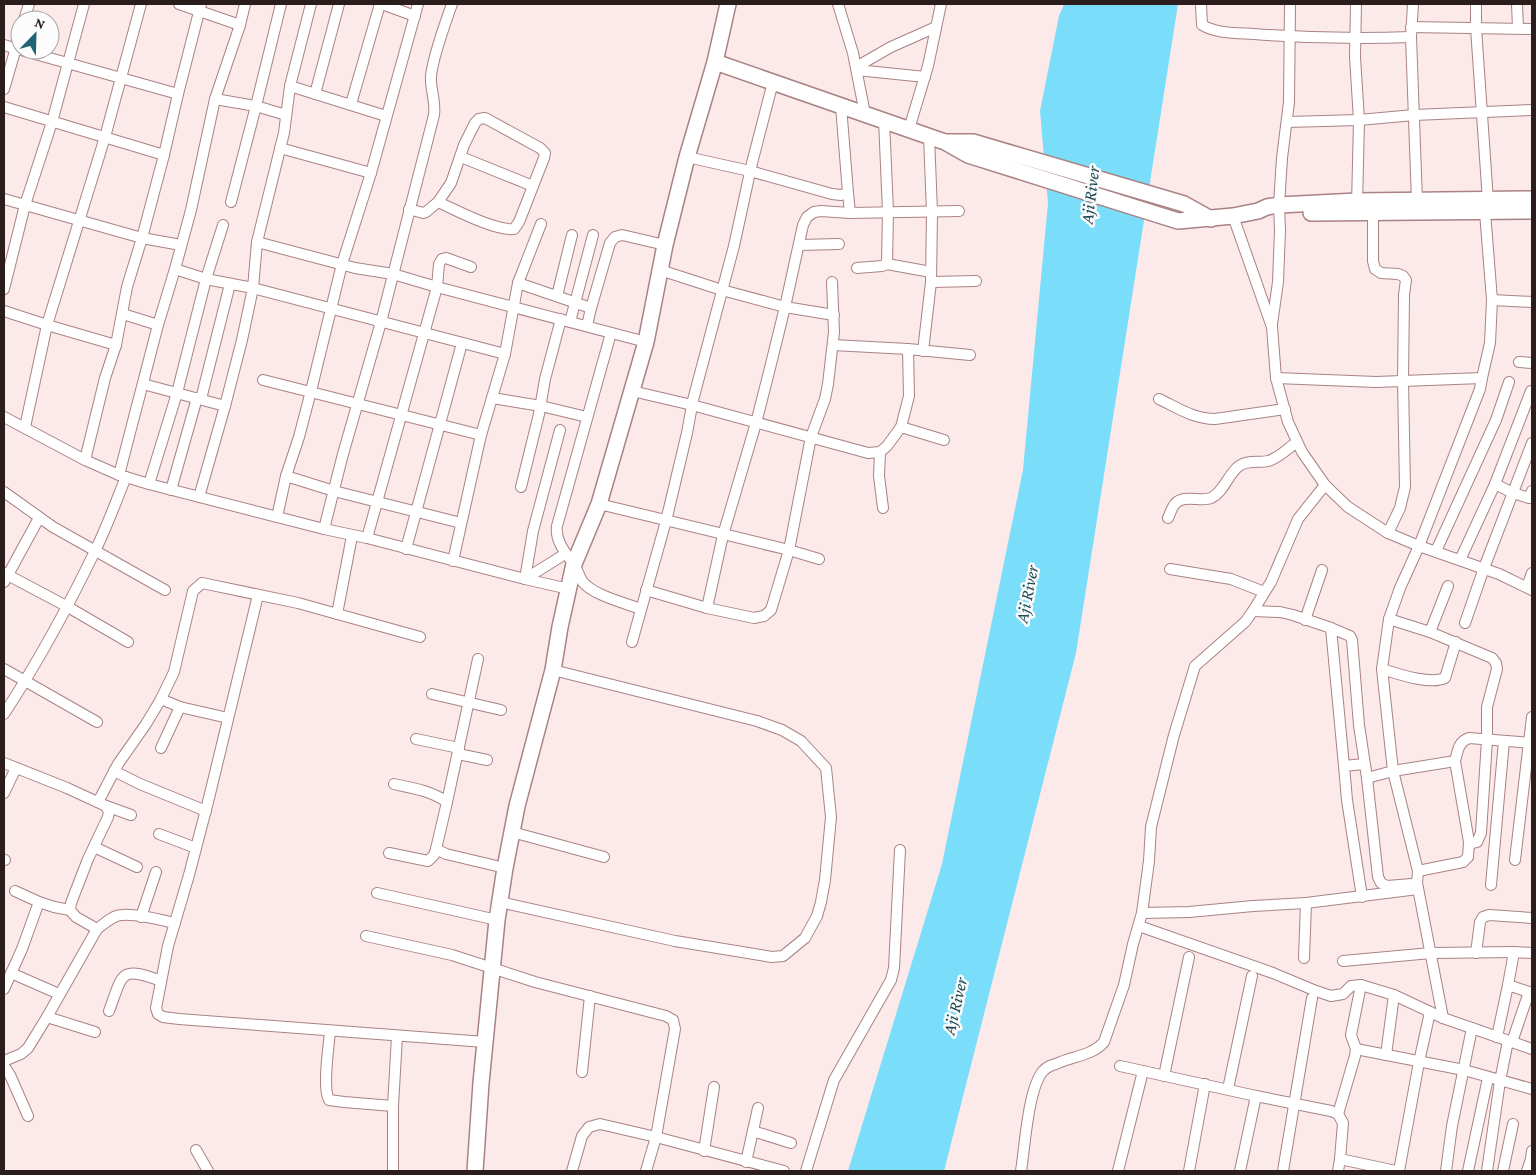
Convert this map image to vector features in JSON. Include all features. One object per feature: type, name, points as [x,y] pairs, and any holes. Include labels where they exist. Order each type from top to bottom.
[{"type":"street","points":[[4,288],[25,204],[52,122],[84,4]]},
{"type":"street","points":[[25,427],[47,325],[105,136],[141,4]]},
{"type":"street","points":[[179,4],[201,7],[240,25]]},
{"type":"street","points":[[4,714],[26,682],[68,607],[95,551],[123,476],[143,384],[194,195],[215,99],[240,25],[245,4]]},
{"type":"street","points":[[231,202],[281,4]]},
{"type":"street","points":[[199,497],[242,340],[253,288],[256,242],[284,133],[290,86],[311,4]]},
{"type":"street","points":[[315,94],[339,4]]},
{"type":"street","points":[[351,104],[381,4],[415,16]]},
{"type":"street","points":[[278,517],[286,476],[299,437],[342,264],[418,4]]},
{"type":"street","points":[[324,529],[343,454],[394,274],[434,115],[435,107],[431,76],[452,4]]},
{"type":"street","points":[[475,1171],[481,1083],[497,920],[505,868],[517,806],[554,663],[569,589],[570,559],[599,504],[646,342],[665,245],[687,157],[715,62],[728,4]]},
{"type":"street","points":[[838,4],[857,68],[865,114]]},
{"type":"street","points":[[909,129],[925,77],[941,4]]},
{"type":"street","points":[[1202,4],[1202,25],[1209,29],[1290,37],[1355,39],[1411,32],[1476,28],[1532,29]]},
{"type":"street","points":[[1290,4],[1287,122],[1282,158],[1279,210],[1278,282],[1272,327],[1276,378],[1288,422],[1302,452],[1325,485],[1348,507],[1388,533],[1419,546],[1484,568],[1530,589],[1532,573]]},
{"type":"street","points":[[1356,4],[1355,57],[1359,120],[1357,207]]},
{"type":"street","points":[[1413,4],[1411,32],[1417,201]]},
{"type":"street","points":[[1443,1018],[1418,886],[1418,871],[1393,771],[1382,669],[1390,619],[1400,588],[1419,546],[1480,389],[1490,343],[1492,300],[1476,4]]},
{"type":"street","points":[[1517,4],[1518,28]]},
{"type":"street","points":[[85,460],[105,378],[116,345],[127,287],[142,238],[201,7]]},
{"type":"street","points":[[857,68],[891,47],[936,27]]},
{"type":"street","points":[[4,89],[15,60]]},
{"type":"street","points":[[56,60],[178,94]]},
{"type":"street","points":[[715,62],[945,142],[1184,204],[1212,219]]},
{"type":"street","points":[[857,68],[925,77]]},
{"type":"street","points":[[632,642],[666,521],[692,405],[734,246],[750,171],[773,82]]},
{"type":"street","points":[[290,86],[386,116]]},
{"type":"street","points":[[215,99],[256,106],[286,115]]},
{"type":"street","points":[[841,106],[850,213]]},
{"type":"street","points":[[4,107],[164,154]]},
{"type":"street","points":[[1287,122],[1359,120],[1414,115],[1532,110]]},
{"type":"street","points":[[409,210],[426,212],[438,202],[451,183],[464,145],[474,123],[479,119],[485,118],[544,152],[544,158],[519,222],[514,229],[508,230],[494,226],[438,202]]},
{"type":"street","points":[[884,120],[888,212],[887,264]]},
{"type":"street","points":[[923,351],[931,277],[932,212],[929,136]]},
{"type":"street","points":[[280,148],[370,172]]},
{"type":"street","points":[[970,149],[1178,221],[1212,219],[1258,211],[1266,214],[1279,210],[1357,207],[1417,201],[1532,211]]},
{"type":"street","points":[[461,157],[533,186]]},
{"type":"street","points":[[687,157],[750,171],[832,194],[841,195],[848,193]]},
{"type":"street","points":[[4,199],[142,238],[181,245]]},
{"type":"street","points":[[1357,207],[1373,212],[1486,206],[1532,199]]},
{"type":"street","points":[[707,608],[723,535],[756,423],[803,225],[807,217],[814,212],[821,211],[850,213],[959,211]]},
{"type":"street","points":[[1373,212],[1373,261],[1375,269],[1381,273],[1398,274],[1406,280],[1404,295],[1403,381],[1405,486],[1400,508],[1388,533]]},
{"type":"street","points":[[1233,216],[1272,327]]},
{"type":"street","points":[[453,561],[481,435],[505,354],[518,283],[541,224]]},
{"type":"street","points":[[149,484],[177,393],[206,279],[223,225]]},
{"type":"street","points":[[557,296],[572,235]]},
{"type":"street","points":[[521,487],[541,406],[545,379],[565,320],[576,303],[593,235]]},
{"type":"street","points":[[588,326],[591,308],[610,243],[615,237],[622,235],[665,245]]},
{"type":"street","points":[[256,242],[342,264],[394,274],[646,342]]},
{"type":"street","points":[[799,245],[839,244]]},
{"type":"street","points":[[367,538],[437,287],[439,264],[442,259],[446,258],[471,267]]},
{"type":"street","points":[[857,268],[887,264],[931,277],[976,282]]},
{"type":"street","points":[[175,269],[206,279],[253,288],[505,354]]},
{"type":"street","points":[[660,270],[722,290],[785,307],[834,315]]},
{"type":"street","points":[[646,590],[707,608],[754,618],[764,616],[771,610],[789,550],[812,437],[825,399],[833,345],[832,282]]},
{"type":"street","points":[[518,283],[591,308]]},
{"type":"street","points":[[171,490],[199,399],[230,284]]},
{"type":"street","points":[[1492,300],[1532,302]]},
{"type":"street","points":[[4,311],[116,345]]},
{"type":"street","points":[[122,314],[158,325]]},
{"type":"street","points":[[611,333],[556,533],[583,582],[593,590],[641,609]]},
{"type":"street","points":[[406,549],[462,343]]},
{"type":"street","points":[[833,345],[970,355]]},
{"type":"street","points":[[632,391],[692,405],[868,453],[880,452],[887,446],[901,427],[909,396],[908,349]]},
{"type":"street","points":[[1519,362],[1532,362]]},
{"type":"street","points":[[1276,378],[1376,382],[1482,378]]},
{"type":"street","points":[[263,380],[481,435]]},
{"type":"street","points":[[1436,551],[1496,420],[1509,382]]},
{"type":"street","points":[[143,384],[225,406]]},
{"type":"street","points":[[1460,560],[1495,484],[1531,391]]},
{"type":"street","points":[[492,398],[541,406],[587,417]]},
{"type":"street","points":[[1159,398],[1194,417],[1204,419],[1285,409]]},
{"type":"street","points":[[4,417],[85,460],[123,476],[149,484],[569,589]]},
{"type":"street","points":[[901,427],[944,440]]},
{"type":"street","points":[[525,579],[533,531],[560,430]]},
{"type":"street","points":[[1168,518],[1175,503],[1180,500],[1213,497],[1218,493],[1232,472],[1240,465],[1249,462],[1263,462],[1275,458],[1297,442]]},
{"type":"street","points":[[1464,623],[1532,443]]},
{"type":"street","points":[[880,452],[879,476],[883,508]]},
{"type":"street","points":[[286,476],[334,491],[461,522]]},
{"type":"street","points":[[1495,484],[1513,493],[1531,496]]},
{"type":"street","points":[[1020,1171],[1030,1104],[1037,1080],[1044,1069],[1093,1052],[1099,1048],[1104,1042],[1124,985],[1142,913],[1151,827],[1174,735],[1195,666],[1245,622],[1253,611],[1271,582],[1298,519],[1325,485]]},
{"type":"street","points":[[4,492],[53,528],[165,590]]},
{"type":"street","points":[[599,504],[819,559]]},
{"type":"street","points":[[39,518],[5,576],[68,607],[128,642]]},
{"type":"street","points":[[337,614],[352,536]]},
{"type":"street","points":[[525,579],[570,559]]},
{"type":"street","points":[[1170,569],[1232,579],[1264,592]]},
{"type":"street","points":[[1305,620],[1322,570]]},
{"type":"street","points":[[102,804],[114,772],[161,699],[174,672],[190,600],[193,591],[202,583],[298,603],[420,637]]},
{"type":"street","points":[[1430,632],[1448,586]]},
{"type":"street","points":[[258,595],[206,811],[168,946],[156,1008],[158,1014],[163,1018],[485,1042]]},
{"type":"street","points":[[1253,611],[1280,612],[1350,636],[1352,640],[1359,725],[1378,877],[1381,883],[1387,886],[1418,886]]},
{"type":"street","points":[[1390,619],[1456,642],[1492,658],[1496,663],[1497,669],[1487,707],[1487,740],[1481,833],[1477,842],[1469,844]]},
{"type":"street","points":[[1331,628],[1347,800],[1362,897]]},
{"type":"street","points":[[1382,669],[1412,678],[1440,681],[1445,678],[1448,671],[1456,642]]},
{"type":"street","points":[[389,853],[428,861],[434,855],[478,660]]},
{"type":"street","points":[[500,902],[675,941],[772,957],[783,956],[805,938],[817,916],[821,902],[831,817],[826,768],[801,741],[782,730],[757,721],[554,663]]},
{"type":"street","points":[[4,669],[97,722]]},
{"type":"street","points":[[432,694],[501,710]]},
{"type":"street","points":[[161,699],[180,708],[228,718]]},
{"type":"street","points":[[161,748],[180,708]]},
{"type":"street","points":[[1515,860],[1532,717]]},
{"type":"street","points":[[1418,871],[1463,862],[1468,857],[1469,844],[1455,761],[1459,744],[1469,738],[1530,743]]},
{"type":"street","points":[[416,740],[487,760]]},
{"type":"street","points":[[1491,885],[1504,741]]},
{"type":"street","points":[[1367,778],[1393,771],[1455,761]]},
{"type":"street","points":[[4,763],[102,804],[131,814]]},
{"type":"street","points":[[1344,766],[1364,764]]},
{"type":"street","points":[[4,793],[16,768]]},
{"type":"street","points":[[114,772],[206,811]]},
{"type":"street","points":[[394,784],[424,790],[437,795],[447,802]]},
{"type":"street","points":[[70,910],[71,902],[108,818],[108,812],[102,804]]},
{"type":"street","points":[[512,832],[604,857]]},
{"type":"street","points":[[160,834],[196,848]]},
{"type":"street","points":[[94,847],[137,867]]},
{"type":"street","points":[[436,849],[446,854],[505,868]]},
{"type":"street","points":[[806,1171],[834,1080],[891,980],[894,968],[900,850]]},
{"type":"street","points":[[141,917],[156,872]]},
{"type":"street","points":[[1142,913],[1189,912],[1306,903],[1362,897],[1418,886]]},
{"type":"street","points":[[15,891],[39,902],[70,910],[76,917],[97,929]]},
{"type":"street","points":[[376,894],[497,920]]},
{"type":"street","points":[[4,989],[22,949],[39,902]]},
{"type":"street","points":[[1304,958],[1306,903]]},
{"type":"street","points":[[4,1061],[21,1054],[28,1048],[97,929],[121,914],[175,923]]},
{"type":"street","points":[[1476,954],[1480,922],[1483,917],[1489,915],[1532,918]]},
{"type":"street","points":[[1139,926],[1273,973],[1331,996],[1343,994],[1351,986],[1361,985],[1394,995],[1443,1018],[1510,1042],[1531,1046]]},
{"type":"street","points":[[366,936],[452,955],[534,982],[666,1016],[673,1020],[675,1029],[656,1137],[646,1171]]},
{"type":"street","points":[[1497,1037],[1514,952]]},
{"type":"street","points":[[1343,961],[1431,953],[1532,952]]},
{"type":"street","points":[[1164,1076],[1189,957]]},
{"type":"street","points":[[109,1011],[121,980],[125,975],[132,972],[140,973],[161,981]]},
{"type":"street","points":[[11,973],[59,994]]},
{"type":"street","points":[[1228,1089],[1252,976]]},
{"type":"street","points":[[1338,1114],[1354,1063],[1356,1049],[1351,1035],[1361,985]]},
{"type":"street","points":[[1486,1171],[1500,1081],[1510,1042],[1530,993],[1508,986]]},
{"type":"street","points":[[1386,1055],[1394,995]]},
{"type":"street","points":[[582,1072],[590,996]]},
{"type":"street","points":[[1284,1171],[1312,998]]},
{"type":"street","points":[[1340,1159],[1398,1171],[1430,1012]]},
{"type":"street","points":[[47,1017],[95,1032]]},
{"type":"street","points":[[1446,1171],[1452,1126],[1472,1028]]},
{"type":"street","points":[[330,1031],[326,1082],[329,1100],[393,1106]]},
{"type":"street","points":[[393,1171],[393,1106],[397,1036]]},
{"type":"street","points":[[1356,1049],[1464,1070],[1532,1089]]},
{"type":"street","points":[[4,1066],[10,1075],[28,1116]]},
{"type":"street","points":[[1120,1066],[1338,1114],[1343,1123],[1338,1171]]},
{"type":"street","points":[[1118,1171],[1143,1071]]},
{"type":"street","points":[[1468,1171],[1488,1078]]},
{"type":"street","points":[[1189,1171],[1205,1084]]},
{"type":"street","points":[[704,1150],[714,1087]]},
{"type":"street","points":[[1240,1171],[1256,1096]]},
{"type":"street","points":[[746,1162],[758,1108]]},
{"type":"street","points":[[572,1171],[582,1136],[589,1127],[600,1124],[784,1171]]},
{"type":"street","points":[[1503,1171],[1513,1124]]},
{"type":"street","points":[[753,1131],[792,1143]]},
{"type":"street","points":[[196,1150],[208,1171]]},
{"type":"street","points":[[1527,1171],[1532,1157]]},
{"type":"water","name":"Aji River","points":[[1064,4],[1178,4],[1076,653],[944,1171],[848,1171],[942,864],[1023,470],[1048,203],[1040,111],[1059,16]]}]
